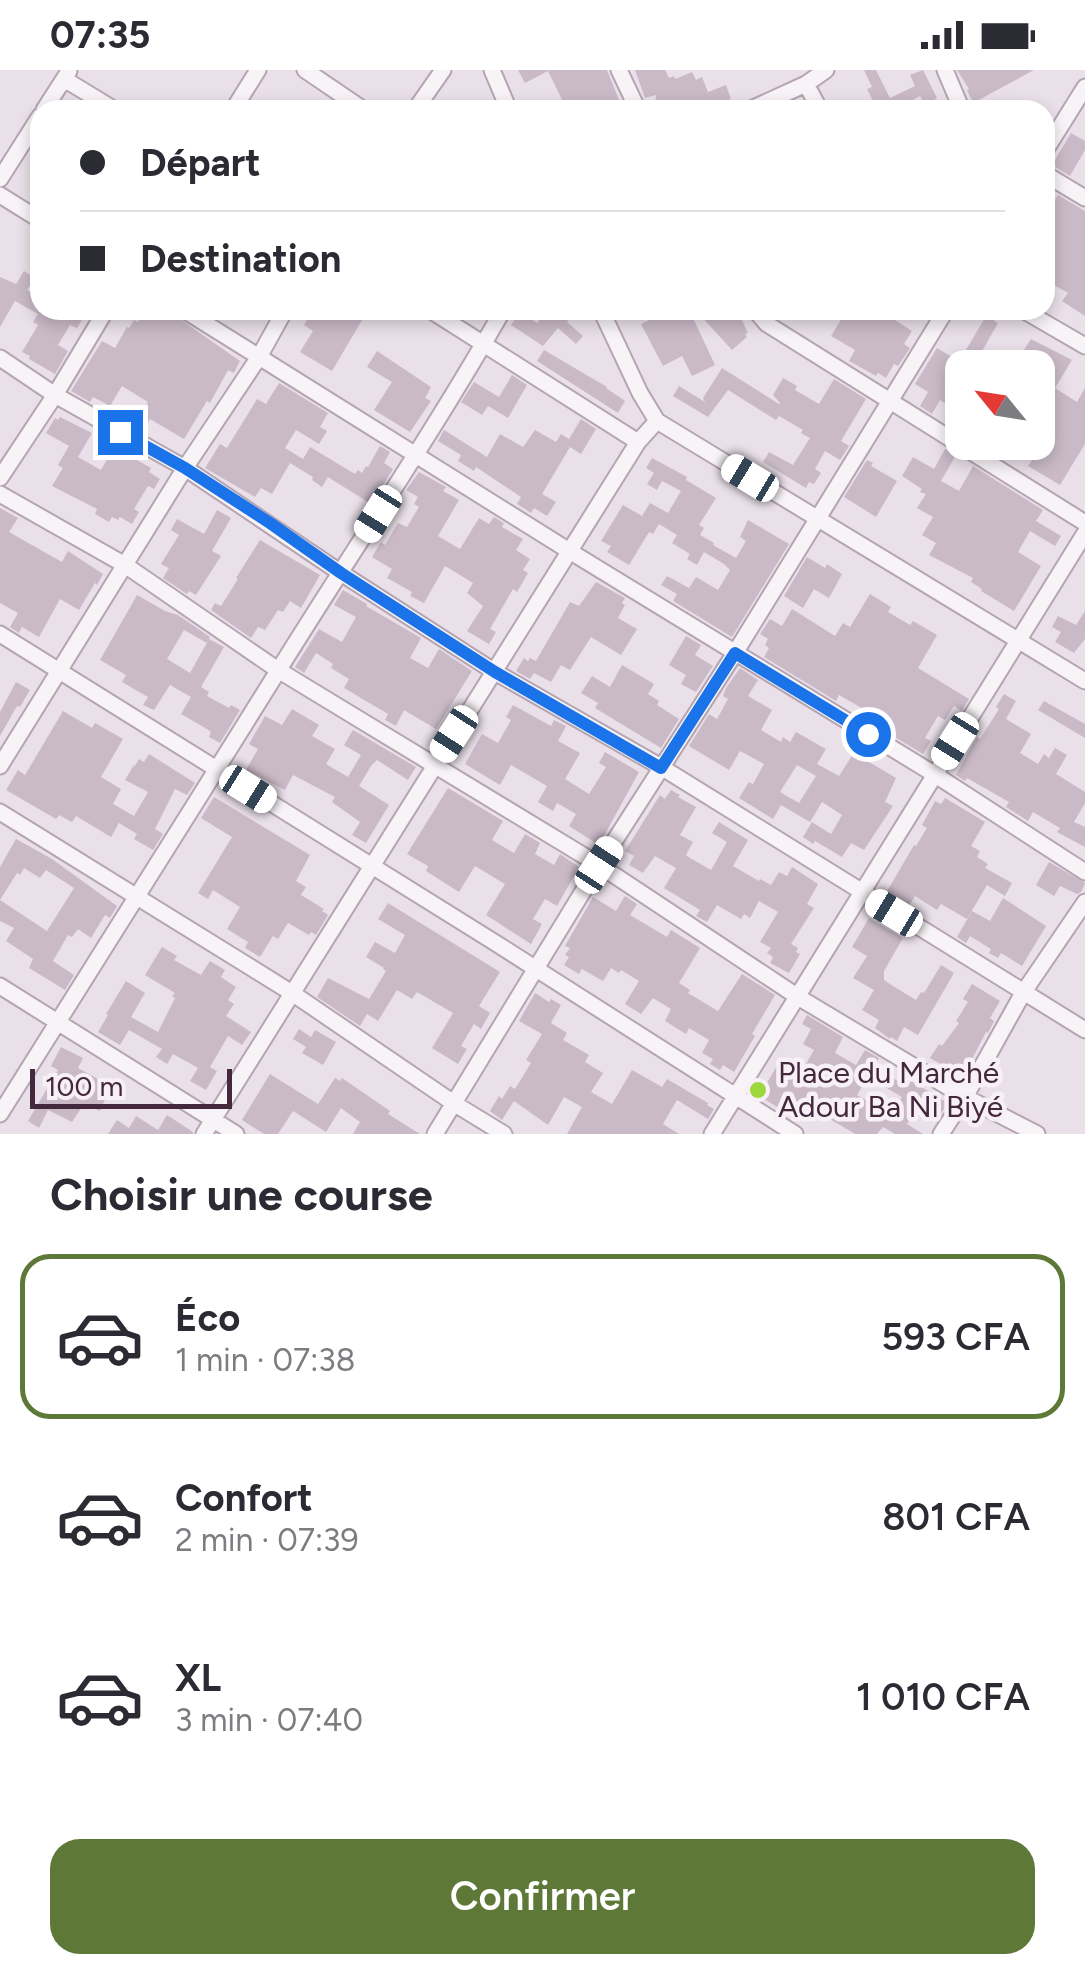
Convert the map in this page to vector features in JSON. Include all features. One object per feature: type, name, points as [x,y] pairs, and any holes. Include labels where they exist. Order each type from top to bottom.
[{"type":"street","points":[[238,100],[258,70]]},
{"type":"street","points":[[304,70],[349,100]]},
{"type":"street","points":[[422,100],[444,70]]},
{"type":"street","points":[[492,70],[505,100]]},
{"type":"street","points":[[620,70],[634,100]]},
{"type":"street","points":[[770,100],[826,70]]},
{"type":"street","points":[[945,70],[958,100]]},
{"type":"street","points":[[50,100],[67,74],[102,100]]},
{"type":"street","points":[[806,84],[815,100]]},
{"type":"street","points":[[1055,136],[1085,88]]},
{"type":"street","points":[[0,179],[30,132]]},
{"type":"street","points":[[1055,180],[1085,198]]},
{"type":"street","points":[[0,195],[30,214]]},
{"type":"street","points":[[0,478],[100,320]]},
{"type":"street","points":[[200,320],[934,774],[1085,872]]},
{"type":"street","points":[[0,766],[280,320]]},
{"type":"street","points":[[445,320],[638,442]]},
{"type":"street","points":[[0,1114],[497,320]]},
{"type":"street","points":[[606,320],[657,421],[1085,680]]},
{"type":"street","points":[[764,320],[1085,523]]},
{"type":"street","points":[[435,1134],[940,320]]},
{"type":"street","points":[[1040,320],[1085,346]]},
{"type":"street","points":[[0,358],[54,395],[185,468],[495,672],[661,768],[1085,1030]]},
{"type":"street","points":[[208,1127],[638,442],[657,421]]},
{"type":"street","points":[[0,494],[125,565],[278,670],[599,865],[798,997],[1036,1134]]},
{"type":"street","points":[[712,1134],[1085,534]]},
{"type":"street","points":[[0,634],[796,1134]]},
{"type":"street","points":[[0,812],[292,993],[504,1134]]},
{"type":"street","points":[[942,1134],[1023,992],[1085,902]]},
{"type":"street","points":[[0,986],[208,1127],[236,1134]]},
{"type":"building","points":[[518,70],[607,70],[619,100],[562,100],[548,71],[525,83]]},
{"type":"building","points":[[635,70],[665,70],[669,78],[675,79],[692,72],[696,80],[702,77],[708,92],[726,85],[731,99],[656,100],[656,95],[645,98]]},
{"type":"building","points":[[864,70],[876,70],[890,98],[915,86],[910,75],[923,70],[937,98],[872,100],[867,89],[872,87]]},
{"type":"building","points":[[957,70],[1034,70],[979,100],[972,100]]},
{"type":"building","points":[[1071,133],[1085,141],[1085,150],[1070,176],[1055,167]]},
{"type":"building","points":[[1058,195],[1085,211],[1085,316],[1062,301],[1068,293],[1055,286]]},
{"type":"building","points":[[24,271],[30,275],[27,290],[30,309],[15,301],[0,327],[0,277],[16,284]]},
{"type":"building","points":[[82,320],[77,328],[70,325],[58,345],[68,351],[55,374],[22,352],[38,325],[33,322]]},
{"type":"building","points":[[134,320],[181,320],[240,361],[234,373],[228,370],[184,439],[150,419],[145,428],[136,423],[148,402],[122,386],[110,406],[93,397],[90,402],[71,391],[102,341],[115,348],[127,327]]},
{"type":"building","points":[[307,320],[362,320],[332,371],[300,352],[313,331],[304,325]]},
{"type":"building","points":[[514,320],[568,320],[583,336],[576,344],[558,328],[543,346],[511,325]]},
{"type":"building","points":[[650,320],[694,320],[715,365],[692,376],[682,356],[663,366],[641,324]]},
{"type":"building","points":[[705,320],[742,320],[747,337],[732,350]]},
{"type":"building","points":[[841,320],[895,320],[912,331],[904,344],[910,348],[886,378],[849,361],[855,350],[831,336]]},
{"type":"building","points":[[984,320],[998,323],[983,350],[966,350]]},
{"type":"building","points":[[1031,339],[1052,350],[1024,350]]},
{"type":"building","points":[[937,348],[945,353],[945,403],[940,400],[932,414],[920,406],[928,392],[915,384]]},
{"type":"building","points":[[544,350],[625,401],[618,413],[537,361]]},
{"type":"building","points":[[377,351],[431,387],[425,398],[431,401],[410,432],[374,410],[392,382],[367,367]]},
{"type":"building","points":[[1055,351],[1072,360],[1055,388]]},
{"type":"building","points":[[722,368],[779,404],[773,395],[783,378],[819,404],[834,379],[866,399],[841,441],[849,446],[840,460],[825,451],[815,469],[821,473],[806,488],[763,462],[769,452],[793,465],[810,438],[801,433],[803,430],[779,416],[776,420],[728,390],[708,417],[673,396],[679,386],[705,402],[703,398]]},
{"type":"building","points":[[512,375],[527,385],[508,418],[488,406],[482,415],[461,402],[474,382],[499,397]]},
{"type":"building","points":[[279,383],[328,413],[320,427],[327,431],[319,444],[296,430],[285,448],[303,459],[310,447],[355,474],[368,467],[380,446],[390,452],[384,463],[393,469],[371,504],[328,477],[322,487],[290,463],[272,494],[261,488],[255,497],[205,468],[220,444],[227,448],[257,399],[266,404]]},
{"type":"building","points":[[1055,388],[1077,402],[1085,388],[1085,444],[1060,485],[1028,466],[1032,460],[1055,460]]},
{"type":"building","points":[[55,418],[92,433],[78,457],[101,470],[114,447],[151,468],[149,472],[160,479],[154,489],[148,486],[134,509],[139,512],[132,524],[120,517],[112,517],[109,522],[95,514],[97,509],[52,486],[63,468],[58,465],[69,446],[46,433]]},
{"type":"building","points":[[581,419],[596,429],[581,454],[570,447],[542,494],[556,502],[547,516],[534,508],[531,513],[517,504],[521,497],[476,467],[474,471],[458,461],[461,455],[438,441],[444,430],[487,457],[500,434],[523,447],[535,430],[556,442],[561,434],[569,439]]},
{"type":"building","points":[[945,449],[945,460],[953,460],[941,481],[959,491],[973,466],[1043,510],[1036,521],[1061,536],[1055,546],[1030,531],[1018,552],[1041,566],[1014,611],[981,591],[971,582],[973,578],[929,555],[936,543],[922,535],[933,517],[917,508],[926,494],[902,476],[913,457],[934,469]]},
{"type":"building","points":[[652,458],[716,498],[699,525],[704,528],[700,535],[713,545],[736,558],[746,541],[740,537],[748,520],[789,544],[732,637],[673,601],[677,594],[661,585],[667,576],[689,588],[696,577],[718,590],[730,570],[724,564],[704,552],[697,565],[687,559],[690,554],[672,543],[677,535],[659,524],[653,534],[649,532],[629,565],[607,552],[611,546],[601,541],[623,505],[642,516],[650,503],[668,513],[681,491],[662,481],[657,490],[647,484],[654,473],[646,468]]},
{"type":"building","points":[[867,460],[897,481],[876,517],[844,497]]},
{"type":"building","points":[[419,472],[446,487],[443,491],[459,500],[438,536],[460,549],[479,518],[489,524],[494,517],[504,523],[502,527],[523,539],[516,550],[530,559],[523,570],[528,573],[517,592],[513,589],[490,629],[496,632],[489,644],[467,631],[483,606],[467,593],[473,583],[445,566],[424,603],[387,578],[392,569],[372,557],[381,542],[385,545],[398,523],[407,527],[419,507],[414,504],[418,497],[406,490]]},
{"type":"building","points":[[0,508],[18,518],[9,532],[62,562],[68,551],[103,574],[79,610],[60,599],[39,637],[22,627],[19,633],[10,627],[18,613],[0,603]]},
{"type":"building","points":[[217,510],[231,518],[212,551],[221,556],[196,595],[189,591],[187,594],[163,578],[169,568],[161,564],[179,535],[171,530],[177,519],[204,534]]},
{"type":"building","points":[[260,540],[320,575],[301,608],[290,601],[283,612],[278,610],[265,630],[258,627],[251,638],[211,610],[215,603],[221,606]]},
{"type":"building","points":[[807,557],[842,574],[829,598],[814,589],[803,608],[784,596]]},
{"type":"building","points":[[596,582],[625,598],[618,618],[637,629],[621,655],[591,637],[570,670],[561,665],[551,682],[534,673],[530,679],[516,671],[524,658],[536,661],[570,602],[579,606]]},
{"type":"building","points":[[343,590],[421,638],[410,658],[428,668],[439,649],[472,671],[436,729],[404,710],[396,726],[385,720],[388,714],[344,688],[349,679],[316,653],[304,673],[295,667],[319,629],[342,642],[356,617],[334,605]]},
{"type":"building","points":[[870,594],[891,607],[888,612],[937,635],[918,668],[969,699],[962,711],[954,706],[945,720],[938,716],[925,738],[931,741],[923,754],[863,718],[867,711],[839,695],[836,701],[764,657],[768,639],[760,634],[770,619],[782,626],[792,609],[835,636],[843,623],[850,627]]},
{"type":"building","points":[[137,595],[178,615],[224,647],[201,687],[209,692],[207,696],[240,710],[220,743],[209,737],[211,732],[207,729],[181,714],[191,697],[170,685],[154,710],[143,705],[148,697],[122,682],[126,675],[100,660]],"holes":[[[184,630],[207,643],[190,673],[167,659]]]},
{"type":"building","points":[[1085,611],[1085,639],[1074,653],[1055,642],[1061,632],[1052,627],[1058,616],[1076,625]]},
{"type":"building","points":[[686,636],[701,645],[695,655],[713,666],[696,692],[681,684],[686,675],[669,665]]},
{"type":"building","points":[[622,665],[654,684],[648,694],[679,719],[661,748],[595,708],[598,703],[581,693],[592,676],[610,687]]},
{"type":"building","points":[[740,668],[758,680],[748,696],[772,710],[761,730],[781,742],[783,737],[790,742],[796,732],[826,749],[817,764],[839,776],[855,751],[896,778],[885,802],[893,806],[864,850],[851,843],[842,857],[803,837],[812,822],[831,834],[842,815],[822,802],[810,822],[781,805],[773,819],[739,798],[764,764],[740,751],[729,770],[689,746],[709,714],[717,719],[728,699],[723,696]],"holes":[[[797,765],[816,776],[799,803],[780,792]]]},
{"type":"building","points":[[16,682],[30,690],[0,736],[0,712]]},
{"type":"building","points":[[1004,694],[1016,701],[1006,719],[1031,734],[1020,753],[1038,764],[1044,754],[1049,758],[1055,748],[1067,755],[1056,774],[1085,792],[1085,803],[1074,822],[1085,827],[1085,847],[1057,832],[1060,828],[1033,812],[1028,821],[1006,807],[1009,802],[956,775],[977,737],[980,739],[999,709],[996,707]]},
{"type":"building","points":[[1044,701],[1085,724],[1085,738],[1038,710]]},
{"type":"building","points":[[513,705],[551,726],[554,720],[566,726],[558,741],[580,753],[565,779],[589,794],[606,767],[599,763],[605,752],[639,772],[599,845],[569,826],[576,814],[557,803],[553,811],[538,802],[547,786],[511,765],[500,785],[465,764],[482,734],[498,743],[511,720],[506,717]]},
{"type":"building","points":[[292,709],[319,725],[312,736],[335,749],[326,764],[348,777],[361,755],[344,745],[353,730],[416,767],[408,780],[377,760],[371,766],[359,786],[389,805],[366,843],[352,835],[360,822],[332,802],[335,797],[293,775],[285,790],[246,770],[258,749],[249,744],[265,716],[282,725]]},
{"type":"building","points":[[63,711],[92,728],[95,723],[123,739],[101,777],[121,789],[113,804],[134,816],[148,792],[125,780],[139,759],[144,762],[149,754],[195,783],[187,795],[175,789],[155,829],[163,834],[153,850],[134,839],[137,834],[119,823],[111,837],[76,816],[72,822],[59,815],[56,819],[6,790],[18,770],[25,775]]},
{"type":"building","points":[[448,788],[503,821],[492,840],[514,853],[525,834],[540,843],[535,854],[554,865],[560,854],[579,867],[557,906],[545,899],[533,919],[542,924],[531,944],[486,915],[505,884],[475,866],[459,892],[407,854]]},
{"type":"building","points":[[671,790],[696,807],[680,835],[693,842],[686,855],[690,858],[711,870],[727,842],[712,833],[719,822],[748,840],[733,866],[771,885],[779,872],[787,876],[792,867],[818,884],[807,904],[814,908],[791,944],[800,954],[789,973],[770,963],[773,957],[767,953],[771,948],[760,942],[778,912],[759,901],[750,918],[744,914],[741,919],[717,905],[707,922],[696,916],[700,910],[664,888],[676,868],[655,856],[643,873],[629,865],[634,856],[625,851],[660,795],[665,799]]},
{"type":"building","points":[[214,797],[310,855],[296,881],[306,887],[301,895],[328,915],[316,935],[288,923],[278,939],[273,936],[260,957],[245,948],[248,942],[227,929],[240,907],[213,890],[208,899],[198,893],[232,837],[201,818]]},
{"type":"building","points":[[945,798],[985,822],[971,846],[980,851],[977,857],[988,864],[985,868],[1012,883],[1005,896],[987,885],[967,919],[941,904],[937,910],[915,896],[909,906],[886,893],[927,828],[922,825],[935,801],[941,804]]},
{"type":"building","points":[[16,839],[52,859],[117,906],[110,918],[105,915],[91,938],[78,929],[72,937],[68,935],[53,961],[74,975],[65,990],[29,968],[33,959],[6,941],[14,928],[0,921],[0,867]],"holes":[[[24,868],[40,878],[46,870],[74,888],[47,931],[0,900]]]},
{"type":"building","points":[[1049,862],[1085,883],[1081,892],[1077,894],[1060,886],[1054,896],[1036,885]]},
{"type":"building","points":[[625,896],[637,904],[630,915],[667,937],[671,930],[700,948],[679,983],[690,990],[688,993],[718,1011],[742,974],[775,995],[734,1072],[723,1065],[720,1070],[710,1064],[713,1059],[702,1053],[709,1040],[689,1028],[686,1034],[665,1021],[671,1009],[653,998],[641,1014],[625,1004],[639,981],[611,968],[603,981],[582,969],[579,974],[564,965],[570,948],[565,946],[593,897],[616,911]]},
{"type":"building","points":[[1003,898],[1046,926],[1022,966],[1001,953],[998,958],[989,953],[991,949],[970,936],[966,943],[957,937],[972,911],[990,921]]},
{"type":"building","points":[[388,903],[500,972],[479,1006],[490,1013],[481,1029],[474,1024],[461,1046],[467,1049],[458,1064],[432,1048],[453,1013],[417,992],[412,999],[397,990],[378,1021],[367,1014],[360,1026],[317,997],[328,978],[369,999],[386,971],[366,957],[375,942],[395,953],[405,935],[378,919]]},
{"type":"building","points":[[869,918],[903,938],[884,971],[884,980],[893,986],[916,1000],[941,965],[954,973],[918,1035],[904,1027],[897,1041],[890,1039],[875,1028],[879,1020],[862,1010],[874,990],[853,978],[867,956],[852,947]]},
{"type":"building","points":[[162,947],[177,956],[174,960],[201,975],[210,961],[225,970],[221,977],[236,987],[228,1000],[234,1004],[226,1016],[251,1032],[242,1045],[228,1036],[210,1067],[217,1071],[206,1090],[190,1081],[198,1068],[173,1054],[167,1064],[156,1057],[162,1049],[129,1030],[120,1045],[98,1032],[126,981],[145,993],[131,1017],[158,1032],[175,993],[145,975]]},
{"type":"building","points":[[972,984],[1000,1001],[990,1018],[994,1021],[963,1077],[930,1058],[959,1023],[956,1021],[968,1002],[963,999]]},
{"type":"building","points":[[535,993],[561,1005],[551,1023],[567,1033],[563,1040],[589,1055],[585,1062],[603,1073],[591,1092],[612,1104],[632,1070],[662,1087],[667,1079],[708,1103],[714,1109],[708,1119],[677,1100],[663,1124],[679,1134],[567,1134],[582,1107],[564,1097],[548,1125],[514,1101],[502,1120],[490,1111],[510,1086],[515,1089],[542,1034],[519,1021]]},
{"type":"building","points":[[807,1015],[843,1037],[835,1053],[856,1065],[865,1050],[879,1058],[857,1095],[891,1115],[902,1097],[885,1087],[891,1077],[908,1087],[911,1081],[948,1103],[938,1118],[918,1105],[907,1124],[923,1134],[895,1134],[883,1127],[877,1134],[855,1134],[830,1119],[833,1113],[813,1102],[806,1115],[795,1118],[759,1096],[777,1066],[799,1076],[814,1050],[803,1044],[811,1029],[802,1024]]},
{"type":"building","points":[[299,1029],[311,1037],[315,1030],[336,1042],[323,1065],[302,1053],[306,1047],[293,1039]]},
{"type":"building","points":[[61,1047],[83,1058],[78,1068],[111,1086],[100,1111],[84,1104],[72,1122],[48,1110],[39,1128],[28,1121],[58,1070],[51,1066]]},
{"type":"building","points":[[270,1074],[318,1104],[335,1078],[342,1078],[420,1134],[353,1134],[360,1122],[341,1108],[326,1132],[293,1111],[278,1134],[264,1134],[242,1120]]},
{"type":"building","points":[[167,1115],[193,1134],[108,1134],[117,1120],[129,1128],[136,1116],[158,1130]]},
{"type":"place","name":"Place du Marché Adour Ba Ni Biyé","points":[[758,1090]]},
{"type":"route","points":[[120,432],[185,468],[495,672],[661,768],[735,653],[868,734]]}]
